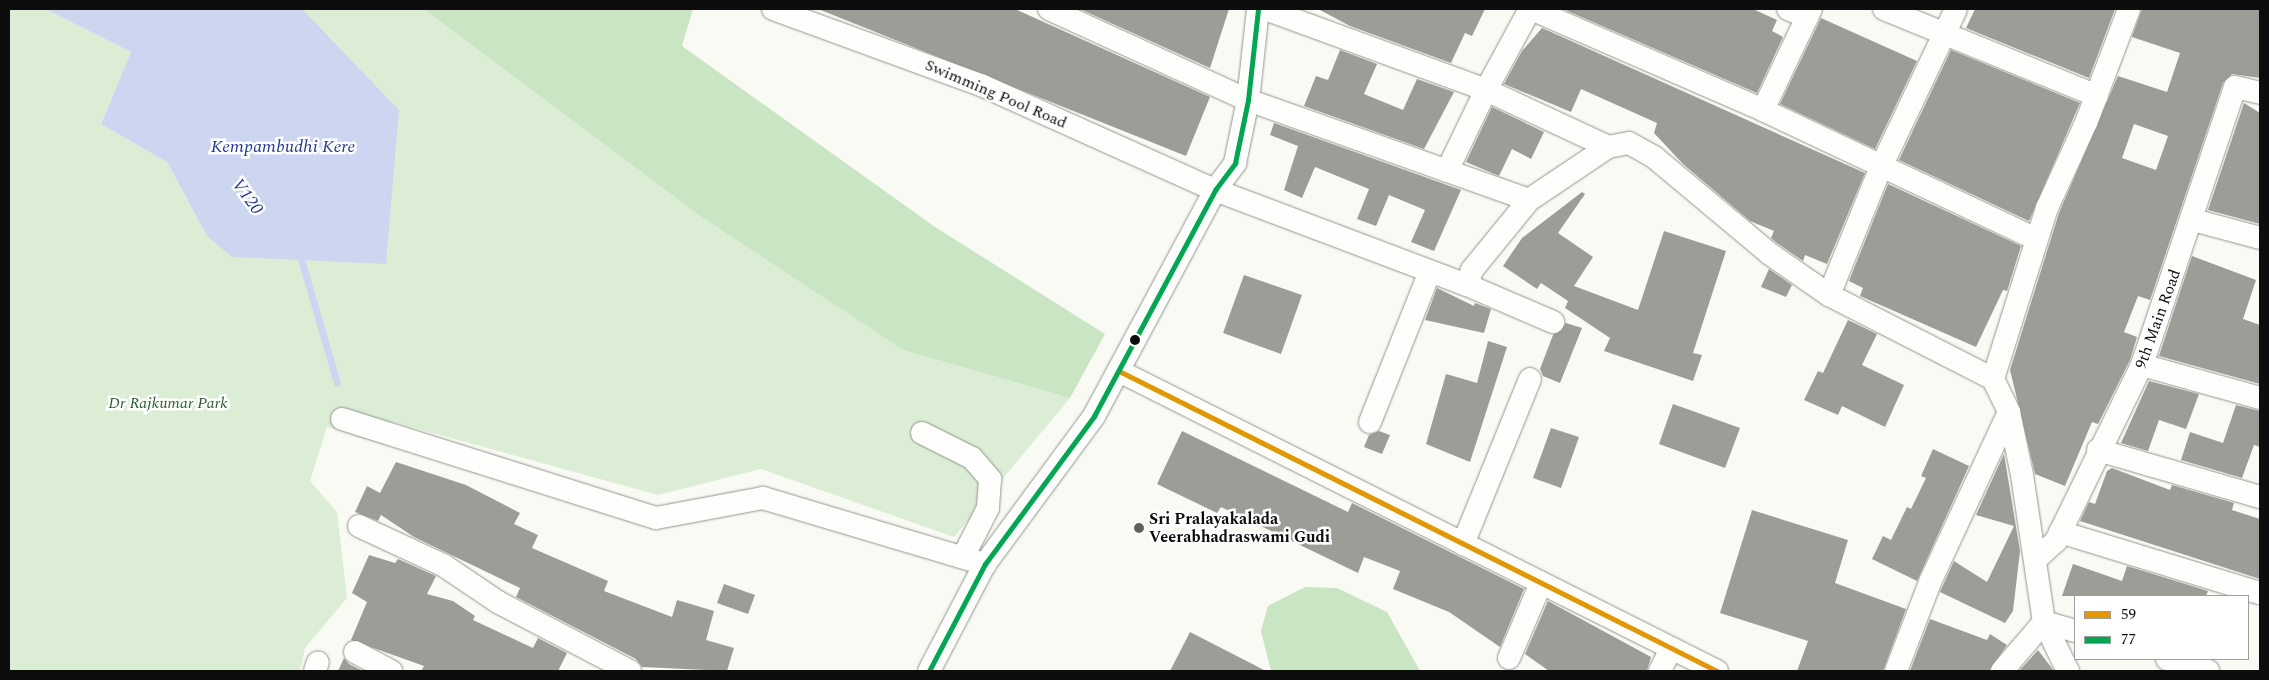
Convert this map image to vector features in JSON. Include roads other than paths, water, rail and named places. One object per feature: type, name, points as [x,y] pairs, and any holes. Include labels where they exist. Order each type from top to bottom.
[{"type":"street","name":"Swimming Pool Road","points":[[772,9],[981,85],[1215,190],[1467,285],[1552,322]]},
{"type":"street","points":[[1049,9],[1248,100],[1529,200]]},
{"type":"street","points":[[929,671],[985,564],[1094,416],[1215,190],[1235,163],[1248,100],[1258,9]]},
{"type":"street","points":[[1265,9],[1486,90],[1608,147]]},
{"type":"street","points":[[1448,171],[1486,90],[1531,9],[1764,110],[2036,239]]},
{"type":"street","points":[[1884,9],[2097,96]]},
{"type":"street","points":[[1829,295],[1881,167],[1956,9]]},
{"type":"street","points":[[1993,380],[2036,239],[2097,96],[2129,9]]},
{"type":"street","points":[[1764,110],[1802,11]]},
{"type":"street","name":"9th Main Road","points":[[2036,558],[2060,532],[2098,450],[2142,365],[2193,220],[2235,87],[2260,93]]},
{"type":"street","points":[[1467,285],[1472,270],[1529,200],[1608,147],[1629,143],[1654,157],[1770,254],[1829,295],[1993,380],[2009,412],[2036,558],[2044,622],[2068,671]]},
{"type":"street","points":[[2193,220],[2260,238]]},
{"type":"street","points":[[1370,422],[1430,271]]},
{"type":"street","points":[[2142,365],[2260,398]]},
{"type":"street","points":[[1119,371],[1717,671]]},
{"type":"street","points":[[1463,544],[1530,379]]},
{"type":"street","points":[[1896,671],[1931,580],[2009,412]]},
{"type":"street","points":[[342,419],[656,518],[763,498],[985,564]]},
{"type":"street","points":[[922,433],[972,458],[990,479],[988,508],[963,557]]},
{"type":"street","points":[[2098,450],[2260,497]]},
{"type":"street","points":[[359,526],[443,565],[498,602],[630,671]]},
{"type":"street","points":[[2060,532],[2260,592]]},
{"type":"street","points":[[1509,658],[1541,583]]},
{"type":"street","points":[[2044,622],[2074,631]]},
{"type":"street","points":[[2002,671],[2044,622]]},
{"type":"street","points":[[1660,671],[1671,648]]},
{"type":"street","points":[[355,652],[392,671]]},
{"type":"street","points":[[2170,660],[2208,671]]},
{"type":"water","name":"Kempambudhi Kere","points":[[45,9],[302,9],[399,110],[386,264],[232,257],[207,236],[167,162],[101,124],[131,52]]},
{"type":"waterway","name":"V120","points":[[299,252],[337,383]]},
{"type":"place","name":"Sri Pralayakalada Veerabhadraswami Gudi","points":[[1139,528]]},
{"type":"park label","name":"Dr Rajkumar Park","points":[[168,403]]}]
